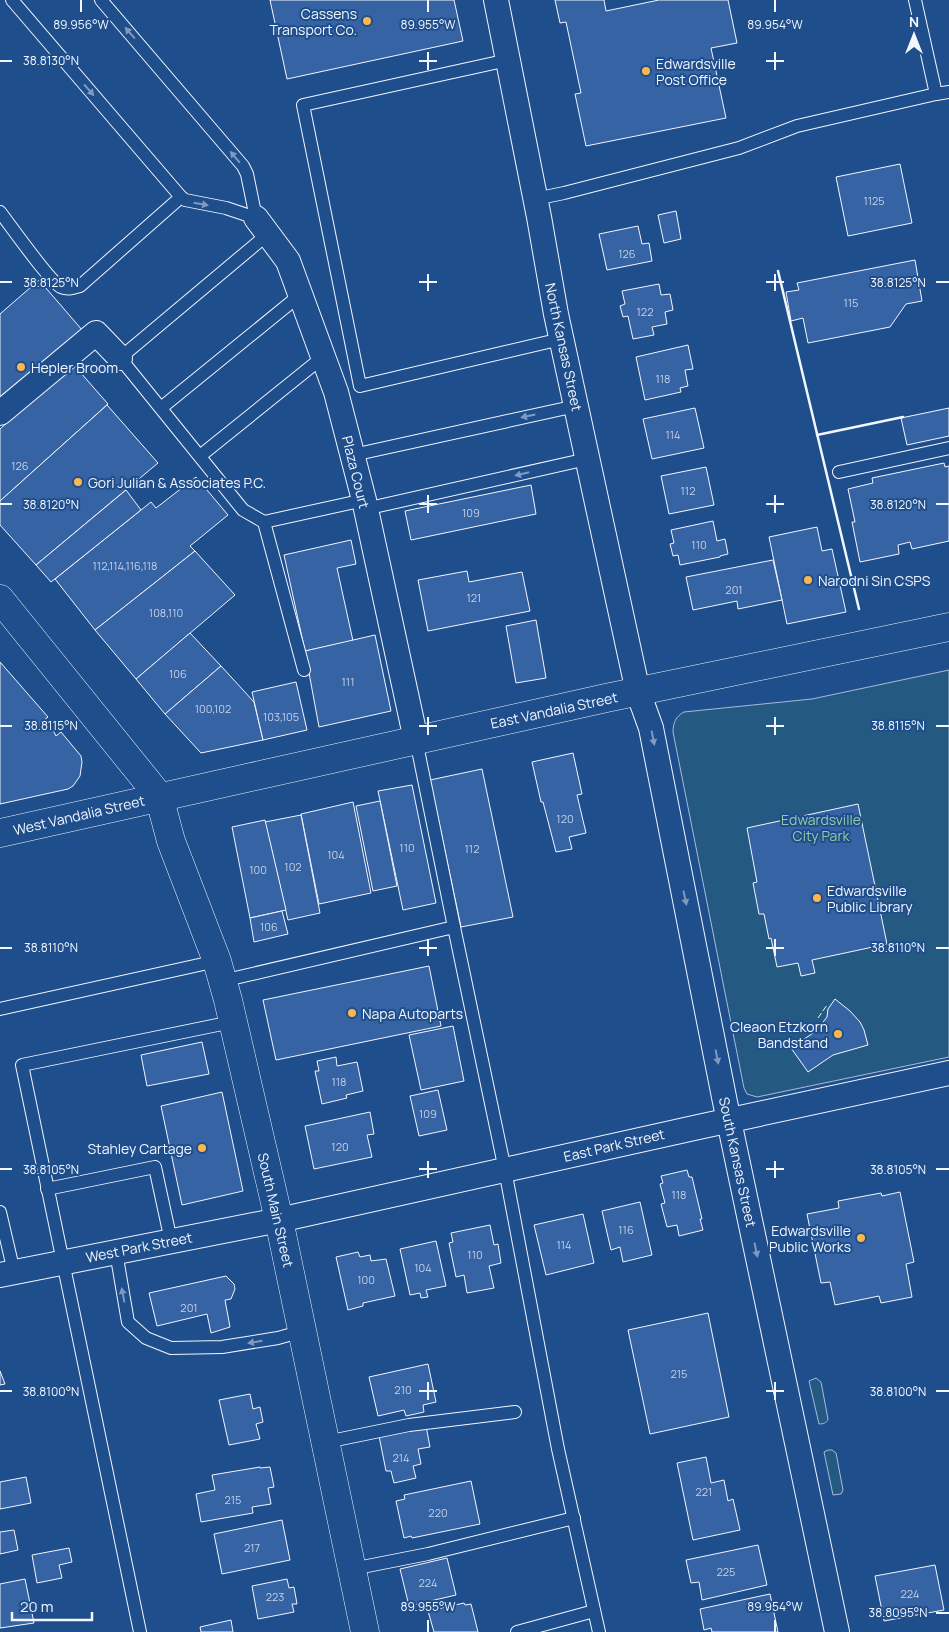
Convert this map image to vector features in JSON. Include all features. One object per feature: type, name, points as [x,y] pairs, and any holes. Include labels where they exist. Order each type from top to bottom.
[{"type":"main road","points":[[0,599],[159,796]]},
{"type":"main road","name":"East Vandalia Street","points":[[159,796],[949,627]]},
{"type":"main road","name":"West Vandalia Street","points":[[0,833],[159,796]]},
{"type":"main road","name":"South Main Street","points":[[159,796],[171,841],[219,971],[232,1022],[279,1220],[365,1632]]},
{"type":"street","name":"North Kansas Street","points":[[498,1],[562,339],[638,692]]},
{"type":"street","name":"Plaza Court","points":[[262,226],[288,261],[336,392],[353,455],[416,740]]},
{"type":"street","points":[[0,413],[96,333],[120,358]]},
{"type":"street","name":"South Kansas Street","points":[[638,692],[651,728],[729,1120],[838,1632]]},
{"type":"street","name":"East Park Street","points":[[279,1220],[949,1073]]},
{"type":"street","name":"West Park Street","points":[[7,1274],[279,1220]]},
{"type":"lane","points":[[12,0],[181,197],[185,200],[226,208],[262,226]]},
{"type":"lane","points":[[101,0],[243,166],[262,226]]},
{"type":"lane","points":[[915,0],[936,94]]},
{"type":"lane","points":[[360,386],[303,105],[508,60]]},
{"type":"lane","points":[[535,199],[740,148],[797,126],[949,92]]},
{"type":"lane","points":[[0,212],[49,275],[59,286],[69,289],[80,286],[181,197]]},
{"type":"lane","points":[[262,226],[120,358],[243,510],[264,522],[587,459]]},
{"type":"lane","points":[[161,408],[300,295]]},
{"type":"lane","points":[[336,392],[562,339]]},
{"type":"lane","points":[[200,456],[323,356]]},
{"type":"lane","points":[[353,455],[576,406]]},
{"type":"lane","points":[[839,472],[949,448]]},
{"type":"lane","points":[[264,522],[304,670]]},
{"type":"lane","points":[[416,740],[504,1170],[558,1449],[599,1632]]},
{"type":"lane","points":[[0,1009],[219,971],[454,927]]},
{"type":"lane","points":[[140,1632],[22,1065],[232,1022]]},
{"type":"lane","points":[[47,1188],[156,1167],[171,1241]]},
{"type":"lane","points":[[0,1212],[7,1274]]},
{"type":"lane","points":[[116,1252],[128,1322],[146,1338],[171,1348],[222,1347],[278,1338],[303,1331]]},
{"type":"lane","points":[[326,1442],[409,1425],[515,1412]]},
{"type":"lane","points":[[352,1569],[428,1554],[574,1518]]},
{"type":"lane","points":[[517,1632],[594,1611]]},
{"type":"green space","name":"Edwardsville City Park","points":[[949,670],[949,1057],[757,1097],[747,1094],[744,1088],[673,732],[676,720],[684,712],[812,699]]},
{"type":"green space","points":[[816,1378],[821,1382],[828,1419],[820,1424],[809,1381]]},
{"type":"green space","points":[[828,1450],[836,1453],[843,1490],[841,1494],[833,1495],[824,1452]]},
{"type":"building","name":"Cassens Transport Co.","points":[[270,0],[454,0],[463,41],[287,79]]},
{"type":"building","name":"Edwardsville Post Office","points":[[555,0],[604,0],[606,11],[659,0],[728,0],[737,43],[711,48],[726,118],[586,146],[575,94],[581,93],[566,22],[560,23]]},
{"type":"building","points":[[900,164],[912,223],[848,236],[836,177]]},
{"type":"building","points":[[676,211],[681,239],[664,243],[658,215]]},
{"type":"building","points":[[638,226],[642,244],[649,243],[652,261],[607,270],[599,234]]},
{"type":"building","points":[[915,260],[922,301],[906,304],[890,327],[808,343],[803,318],[791,321],[786,292],[799,290],[797,283]]},
{"type":"building","name":"Hepler Broom","points":[[39,280],[83,331],[0,403],[0,314]]},
{"type":"building","points":[[659,284],[661,295],[670,294],[673,310],[665,312],[667,324],[652,327],[654,335],[633,339],[628,316],[623,317],[620,306],[625,304],[622,291]]},
{"type":"building","points":[[688,345],[693,369],[685,370],[688,386],[680,388],[681,392],[645,400],[636,357]]},
{"type":"building","points":[[73,364],[108,404],[0,501],[0,429]]},
{"type":"building","name":"Gori Julian & Associates P.C.","points":[[107,405],[158,463],[36,565],[0,525],[0,501]]},
{"type":"building","points":[[695,408],[704,448],[652,459],[643,419]]},
{"type":"building","points":[[949,408],[949,436],[907,445],[901,418]]},
{"type":"building","points":[[944,463],[945,467],[949,466],[949,541],[912,549],[910,542],[898,545],[899,554],[860,562],[852,522],[855,522],[848,489],[873,483],[872,478]]},
{"type":"building","points":[[706,467],[714,505],[669,514],[661,476]]},
{"type":"building","points":[[196,477],[228,515],[190,546],[195,551],[95,630],[55,579],[151,502],[156,508]]},
{"type":"building","points":[[531,485],[536,514],[411,540],[405,511]]},
{"type":"building","points":[[126,490],[141,510],[51,582],[36,565]]},
{"type":"building","points":[[713,521],[717,541],[725,539],[728,554],[680,565],[678,555],[673,556],[670,544],[674,543],[671,530]]},
{"type":"building","name":"Narodni Sin CSPS","points":[[817,527],[822,551],[832,549],[846,612],[787,624],[769,537]]},
{"type":"building","points":[[351,540],[356,564],[337,568],[353,641],[305,651],[284,555]]},
{"type":"building","points":[[195,551],[235,595],[136,679],[95,630]]},
{"type":"building","points":[[773,560],[782,600],[738,609],[737,601],[693,610],[686,577]]},
{"type":"building","points":[[467,571],[469,582],[522,572],[530,611],[428,631],[418,580]]},
{"type":"building","points":[[536,620],[546,678],[516,683],[506,626]]},
{"type":"building","points":[[190,633],[221,666],[165,714],[136,679]]},
{"type":"building","points":[[375,635],[391,711],[319,727],[305,651]]},
{"type":"building","points":[[0,662],[48,717],[43,721],[44,723],[51,726],[56,736],[61,732],[81,756],[80,776],[73,786],[68,789],[0,804]]},
{"type":"building","points":[[221,666],[254,702],[263,740],[201,753],[165,714]]},
{"type":"building","points":[[296,682],[307,730],[263,740],[252,692]]},
{"type":"building","points":[[573,753],[582,794],[577,795],[586,833],[569,837],[572,849],[556,852],[543,802],[541,802],[532,762]]},
{"type":"building","points":[[482,769],[513,917],[461,927],[430,780]]},
{"type":"building","points":[[412,785],[436,903],[403,910],[378,791]]},
{"type":"building","points":[[380,801],[397,886],[373,891],[356,806]]},
{"type":"building","points":[[353,802],[371,893],[319,904],[301,814]]},
{"type":"building","name":"Edwardsville Public Library","points":[[858,804],[887,944],[812,960],[815,973],[801,976],[798,963],[777,967],[764,914],[759,914],[753,883],[757,882],[747,828]]},
{"type":"building","points":[[301,815],[320,913],[288,920],[265,822]]},
{"type":"building","points":[[265,820],[286,910],[250,918],[232,827]]},
{"type":"building","points":[[282,911],[288,934],[254,942],[250,918]]},
{"type":"building","name":"Napa Autoparts","points":[[429,966],[441,1026],[276,1060],[263,1000]]},
{"type":"building","name":"Cleaon Etzkorn Bandstand","points":[[835,999],[860,1022],[868,1045],[833,1055],[808,1072],[791,1048],[816,1031],[827,1017],[828,1009]]},
{"type":"building","points":[[453,1026],[464,1081],[421,1090],[409,1035]]},
{"type":"building","points":[[202,1042],[209,1074],[147,1086],[141,1055]]},
{"type":"building","points":[[336,1057],[337,1066],[357,1062],[363,1091],[346,1095],[347,1098],[322,1104],[315,1071],[319,1071],[317,1061]]},
{"type":"building","points":[[438,1090],[447,1130],[419,1136],[410,1096]]},
{"type":"building","name":"Stahley Cartage","points":[[222,1092],[243,1191],[182,1205],[161,1106]]},
{"type":"building","points":[[370,1112],[374,1134],[367,1135],[372,1157],[314,1169],[305,1126]]},
{"type":"building","points":[[687,1170],[689,1177],[692,1177],[703,1230],[679,1236],[677,1225],[667,1227],[661,1204],[665,1203],[660,1184],[663,1183],[661,1176]]},
{"type":"building","name":"Edwardsville Public Works","points":[[900,1192],[914,1262],[906,1264],[912,1297],[881,1303],[879,1296],[835,1305],[830,1282],[821,1283],[807,1214],[839,1208],[838,1201],[881,1193],[882,1196]]},
{"type":"building","points":[[640,1202],[652,1255],[623,1262],[620,1247],[611,1250],[602,1211]]},
{"type":"building","points":[[583,1214],[594,1263],[546,1275],[534,1225]]},
{"type":"building","points":[[490,1225],[494,1245],[498,1244],[501,1263],[489,1266],[494,1288],[467,1293],[464,1275],[456,1277],[449,1243],[453,1242],[451,1233]]},
{"type":"building","points":[[436,1241],[446,1286],[426,1290],[428,1297],[421,1298],[420,1293],[410,1295],[400,1249]]},
{"type":"building","points":[[358,1252],[360,1257],[370,1255],[371,1261],[386,1259],[395,1296],[363,1303],[363,1306],[348,1310],[336,1257]]},
{"type":"building","points":[[226,1276],[234,1284],[235,1289],[231,1299],[225,1300],[230,1327],[211,1333],[207,1314],[157,1326],[149,1293]]},
{"type":"building","points":[[708,1313],[729,1417],[650,1434],[628,1330]]},
{"type":"building","points":[[428,1364],[436,1402],[423,1405],[424,1412],[406,1416],[404,1410],[378,1416],[369,1377]]},
{"type":"building","points":[[0,1371],[5,1384],[0,1385]]},
{"type":"building","points":[[250,1394],[253,1409],[260,1407],[263,1422],[256,1424],[260,1439],[229,1445],[219,1400]]},
{"type":"building","points":[[426,1426],[430,1447],[418,1449],[421,1464],[413,1466],[416,1478],[394,1483],[391,1471],[386,1471],[379,1436]]},
{"type":"building","points":[[706,1457],[711,1483],[724,1480],[728,1501],[733,1499],[740,1530],[693,1540],[677,1463]]},
{"type":"building","points":[[270,1467],[274,1487],[268,1488],[271,1504],[252,1507],[253,1513],[201,1522],[196,1494],[215,1490],[212,1475]]},
{"type":"building","points":[[26,1477],[31,1503],[0,1509],[0,1482]]},
{"type":"building","points":[[471,1481],[480,1524],[404,1538],[396,1501],[405,1499],[404,1495]]},
{"type":"building","points":[[282,1520],[290,1560],[222,1574],[214,1534]]},
{"type":"building","points":[[14,1530],[18,1550],[0,1554],[0,1532]]},
{"type":"building","points":[[758,1545],[767,1585],[702,1600],[699,1582],[691,1583],[686,1560]]},
{"type":"building","points":[[69,1548],[72,1562],[59,1565],[62,1578],[37,1583],[32,1555]]},
{"type":"building","points":[[447,1558],[456,1595],[409,1606],[400,1569]]},
{"type":"building","points":[[935,1565],[944,1610],[884,1621],[875,1576]]},
{"type":"building","points":[[25,1579],[34,1623],[0,1628],[0,1584]]},
{"type":"building","points":[[287,1579],[289,1588],[294,1587],[297,1604],[292,1604],[294,1612],[258,1619],[252,1586]]},
{"type":"building","points":[[770,1594],[778,1632],[712,1632],[711,1628],[704,1630],[700,1609]]},
{"type":"building","points":[[464,1603],[465,1605],[471,1604],[478,1632],[434,1632],[428,1611]]},
{"type":"building","points":[[231,1620],[233,1632],[201,1632],[200,1627]]},
{"type":"fence","points":[[818,1018],[827,1005]]},
{"type":"wall","points":[[778,271],[859,609]]},
{"type":"wall","points":[[817,435],[903,417]]},
{"type":"place","name":"Cassens Transport Co.","points":[[367,21]]},
{"type":"place","name":"Edwardsville Post Office","points":[[646,71]]},
{"type":"place","name":"Hepler Broom","points":[[21,367]]},
{"type":"place","name":"Gori Julian & Associates P.C.","points":[[78,482]]},
{"type":"place","name":"Narodni Sin CSPS","points":[[808,580]]},
{"type":"place","name":"Edwardsville Public Library","points":[[817,898]]},
{"type":"place","name":"Napa Autoparts","points":[[352,1013]]},
{"type":"place","name":"Cleaon Etzkorn Bandstand","points":[[838,1034]]},
{"type":"place","name":"Stahley Cartage","points":[[202,1148]]},
{"type":"place","name":"Edwardsville Public Works","points":[[861,1238]]}]
